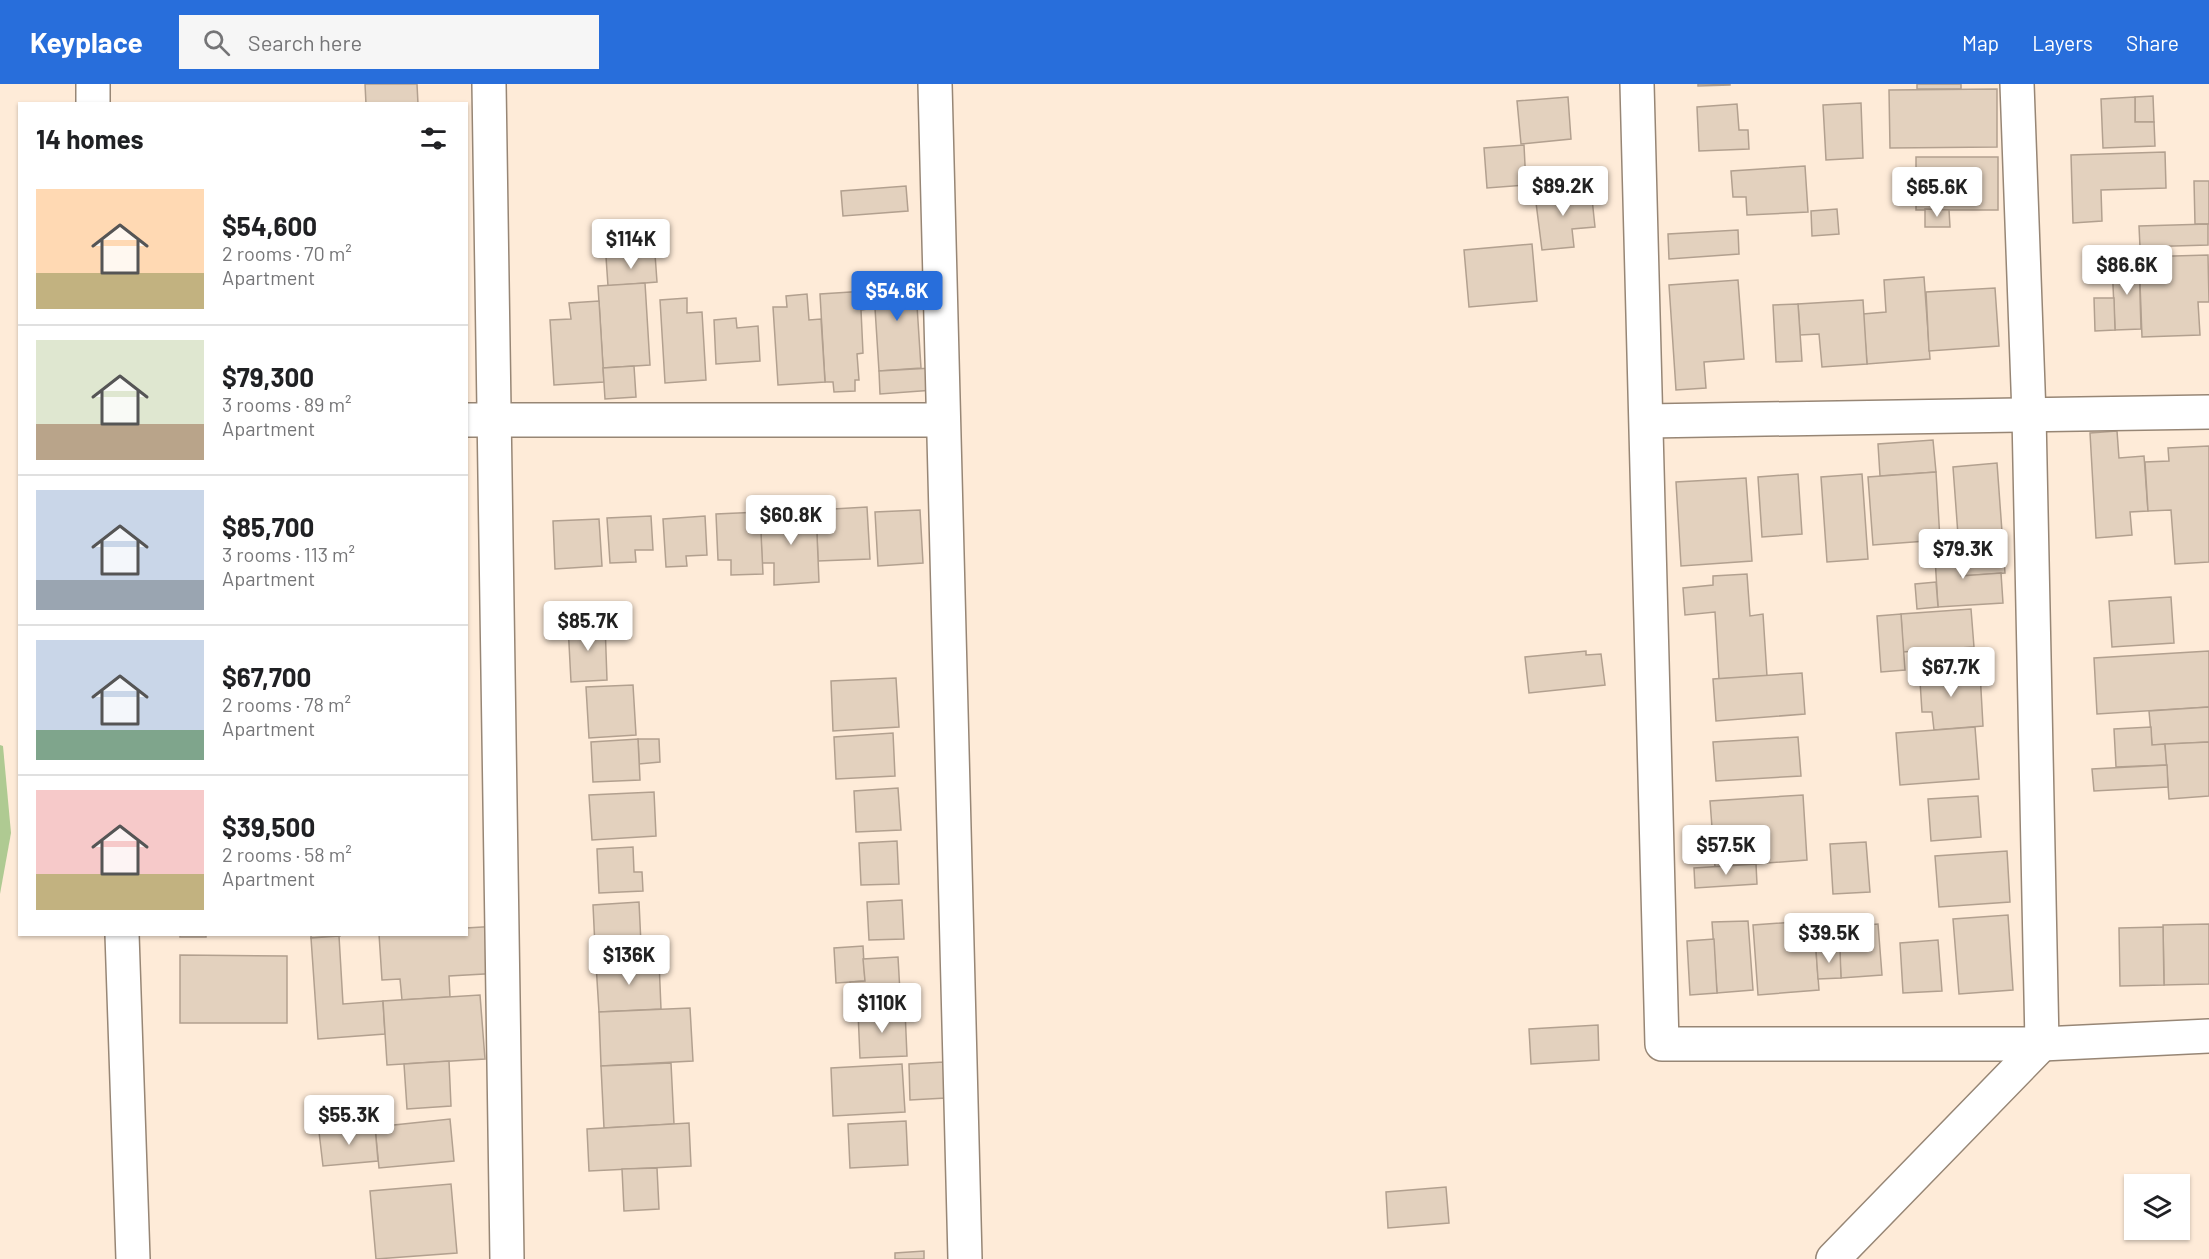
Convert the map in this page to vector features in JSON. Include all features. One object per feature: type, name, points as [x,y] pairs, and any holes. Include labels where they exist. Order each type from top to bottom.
[{"type":"street","points":[[93,84],[93,102]]},
{"type":"street","points":[[489,84],[481,420],[507,1259]]},
{"type":"street","points":[[935,84],[965,1259]]},
{"type":"street","points":[[1637,84],[1662,1044],[2042,1044],[2209,1036]]},
{"type":"street","points":[[1833,1259],[2042,1044],[2029,415],[2018,84]]},
{"type":"street","points":[[1647,421],[2209,412]]},
{"type":"street","points":[[481,420],[942,420]]},
{"type":"street","points":[[122,936],[133,1259]]},
{"type":"green space","points":[[0,745],[3,746],[11,833],[0,894]]},
{"type":"building","points":[[365,84],[417,84],[418,102],[366,102]]},
{"type":"building","points":[[1698,84],[1730,84],[1730,85],[1698,86]]},
{"type":"building","points":[[1917,84],[1961,84],[1961,89],[1917,89]]},
{"type":"building","points":[[1997,89],[1997,147],[1890,148],[1889,90]]},
{"type":"building","points":[[2153,96],[2154,122],[2135,122],[2135,97]]},
{"type":"building","points":[[1568,97],[1571,139],[1521,144],[1517,101]]},
{"type":"building","points":[[2135,97],[2135,122],[2154,122],[2155,146],[2103,148],[2101,99]]},
{"type":"building","points":[[1861,103],[1863,158],[1826,160],[1823,105]]},
{"type":"building","points":[[1737,104],[1739,130],[1748,130],[1749,149],[1699,151],[1697,107]]},
{"type":"building","points":[[1524,145],[1526,185],[1487,188],[1484,148]]},
{"type":"building","points":[[2165,152],[2166,188],[2101,190],[2102,221],[2073,223],[2071,155]]},
{"type":"building","points":[[1916,157],[1998,157],[1998,210],[1916,210]]},
{"type":"building","points":[[1805,166],[1808,212],[1747,215],[1746,197],[1733,197],[1731,171]]},
{"type":"building","points":[[2194,181],[2209,181],[2209,224],[2195,224]]},
{"type":"building","points":[[906,186],[908,211],[843,216],[841,191]]},
{"type":"building","points":[[1591,189],[1595,227],[1572,229],[1574,247],[1542,250],[1535,195]]},
{"type":"building","points":[[1837,209],[1839,234],[1812,236],[1811,211]]},
{"type":"building","points":[[1925,209],[1949,210],[1950,227],[1925,227]]},
{"type":"building","points":[[2208,224],[2208,245],[2140,247],[2139,226]]},
{"type":"building","points":[[1738,230],[1739,254],[1669,259],[1668,234]]},
{"type":"building","points":[[1532,244],[1537,301],[1469,307],[1464,250]]},
{"type":"building","points":[[655,254],[657,282],[608,286],[606,257]]},
{"type":"building","points":[[2208,255],[2209,302],[2198,302],[2200,335],[2142,337],[2139,257]]},
{"type":"building","points":[[2139,262],[2141,329],[2115,330],[2112,263]]},
{"type":"building","points":[[915,274],[921,368],[879,371],[873,277]]},
{"type":"building","points":[[1924,277],[1930,359],[1867,364],[1863,314],[1886,312],[1884,280]]},
{"type":"building","points":[[1738,280],[1744,359],[1704,362],[1706,388],[1676,390],[1669,285]]},
{"type":"building","points":[[645,283],[650,365],[603,368],[598,286]]},
{"type":"building","points":[[1995,288],[1999,346],[1929,351],[1926,292]]},
{"type":"building","points":[[866,291],[867,309],[861,310],[863,353],[857,354],[859,380],[855,380],[855,391],[834,392],[833,382],[825,382],[820,294]]},
{"type":"building","points":[[807,294],[809,320],[821,319],[825,382],[778,385],[773,307],[787,307],[786,296]]},
{"type":"building","points":[[687,298],[687,313],[702,312],[706,380],[665,383],[660,300]]},
{"type":"building","points":[[2094,298],[2114,298],[2115,330],[2095,331]]},
{"type":"building","points":[[1863,300],[1867,364],[1822,367],[1819,334],[1800,335],[1798,304]]},
{"type":"building","points":[[599,301],[604,382],[554,385],[550,320],[571,319],[569,303]]},
{"type":"building","points":[[1798,304],[1802,361],[1776,362],[1773,305]]},
{"type":"building","points":[[736,318],[737,328],[758,326],[760,361],[716,364],[714,320]]},
{"type":"building","points":[[634,366],[636,397],[605,399],[603,368]]},
{"type":"building","points":[[932,368],[934,390],[880,394],[879,371]]},
{"type":"building","points":[[2117,431],[2119,458],[2144,456],[2148,511],[2130,512],[2132,535],[2096,538],[2090,433]]},
{"type":"building","points":[[1933,440],[1936,472],[1880,476],[1878,444]]},
{"type":"building","points":[[2209,446],[2209,562],[2175,564],[2171,510],[2148,511],[2145,462],[2169,461],[2168,448]]},
{"type":"building","points":[[1997,463],[2005,573],[1961,576],[1953,467]]},
{"type":"building","points":[[1936,472],[1940,540],[1873,545],[1868,477]]},
{"type":"building","points":[[1798,474],[1802,534],[1762,537],[1758,477]]},
{"type":"building","points":[[1862,474],[1868,559],[1827,562],[1821,477]]},
{"type":"building","points":[[1746,478],[1752,561],[1681,566],[1676,482]]},
{"type":"building","points":[[867,507],[870,559],[818,561],[816,510]]},
{"type":"building","points":[[816,510],[819,582],[774,585],[774,563],[762,563],[760,512]]},
{"type":"building","points":[[920,510],[923,563],[878,566],[875,512]]},
{"type":"building","points":[[760,512],[763,574],[731,575],[731,560],[718,560],[716,514]]},
{"type":"building","points":[[651,516],[653,550],[635,550],[636,562],[610,563],[607,518]]},
{"type":"building","points":[[705,516],[707,555],[686,556],[687,566],[666,567],[663,519]]},
{"type":"building","points":[[599,519],[602,566],[555,569],[553,521]]},
{"type":"building","points":[[1958,539],[1961,576],[2001,573],[2003,603],[1938,607],[1934,541]]},
{"type":"building","points":[[1747,574],[1750,616],[1763,614],[1767,676],[1719,679],[1715,612],[1685,615],[1683,588],[1713,585],[1713,576]]},
{"type":"building","points":[[1936,582],[1938,607],[1917,609],[1915,584]]},
{"type":"building","points":[[2171,597],[2174,643],[2112,647],[2109,601]]},
{"type":"building","points":[[1971,609],[1974,647],[1903,652],[1901,614]]},
{"type":"building","points":[[1901,614],[1905,670],[1881,672],[1877,616]]},
{"type":"building","points":[[605,623],[607,680],[571,682],[568,625]]},
{"type":"building","points":[[1586,651],[1586,655],[1601,654],[1605,685],[1529,693],[1525,657]]},
{"type":"building","points":[[2209,651],[2209,707],[2097,714],[2094,658]]},
{"type":"building","points":[[1940,664],[1941,674],[1980,672],[1983,726],[1934,730],[1932,712],[1922,712],[1919,666]]},
{"type":"building","points":[[1802,673],[1805,714],[1716,721],[1713,679]]},
{"type":"building","points":[[896,678],[899,727],[833,731],[831,681]]},
{"type":"building","points":[[633,685],[636,735],[589,738],[586,687]]},
{"type":"building","points":[[2209,707],[2209,742],[2152,745],[2149,711]]},
{"type":"building","points":[[1975,727],[1979,779],[1900,785],[1896,733]]},
{"type":"building","points":[[2151,727],[2152,745],[2165,744],[2167,765],[2116,767],[2114,729]]},
{"type":"building","points":[[893,733],[895,776],[836,779],[834,737]]},
{"type":"building","points":[[1798,737],[1801,776],[1716,781],[1713,742]]},
{"type":"building","points":[[638,739],[659,739],[660,762],[639,764]]},
{"type":"building","points":[[638,739],[640,780],[593,782],[591,742]]},
{"type":"building","points":[[2209,742],[2209,796],[2169,799],[2165,744]]},
{"type":"building","points":[[2167,765],[2168,787],[2094,791],[2092,769]]},
{"type":"building","points":[[898,788],[901,830],[856,832],[854,791]]},
{"type":"building","points":[[654,792],[656,836],[592,840],[589,795]]},
{"type":"building","points":[[1803,795],[1807,860],[1715,867],[1710,801]]},
{"type":"building","points":[[1978,796],[1981,837],[1931,841],[1928,799]]},
{"type":"building","points":[[897,841],[899,884],[861,885],[859,843]]},
{"type":"building","points":[[1866,842],[1870,892],[1833,894],[1830,844]]},
{"type":"building","points":[[633,847],[634,872],[642,872],[643,891],[599,893],[597,849]]},
{"type":"building","points":[[2007,851],[2010,902],[1939,907],[1935,856]]},
{"type":"building","points":[[1756,864],[1757,884],[1695,888],[1694,868]]},
{"type":"building","points":[[902,900],[904,939],[869,940],[867,902]]},
{"type":"building","points":[[639,902],[641,944],[595,947],[593,905]]},
{"type":"building","points":[[2008,915],[2013,990],[1959,994],[1953,919]]},
{"type":"building","points":[[1822,920],[1824,950],[1816,950],[1819,990],[1758,995],[1753,925]]},
{"type":"building","points":[[1748,921],[1753,990],[1717,993],[1712,922]]},
{"type":"building","points":[[1878,924],[1882,975],[1841,978],[1838,927]]},
{"type":"building","points":[[2209,924],[2209,984],[2164,985],[2163,925]]},
{"type":"building","points":[[499,926],[502,973],[449,976],[450,997],[402,1000],[400,979],[382,980],[379,936],[468,936],[468,928]]},
{"type":"building","points":[[2163,927],[2164,985],[2120,986],[2119,928]]},
{"type":"building","points":[[180,936],[206,936],[206,937]]},
{"type":"building","points":[[311,936],[340,936],[311,938]]},
{"type":"building","points":[[339,936],[343,1004],[383,1001],[385,1034],[318,1039],[311,938]]},
{"type":"building","points":[[1714,939],[1717,993],[1690,995],[1687,941]]},
{"type":"building","points":[[1938,940],[1942,991],[1903,993],[1900,943]]},
{"type":"building","points":[[863,946],[865,981],[836,983],[834,948]]},
{"type":"building","points":[[1840,949],[1841,978],[1818,979],[1816,950]]},
{"type":"building","points":[[180,955],[287,956],[287,1023],[180,1023]]},
{"type":"building","points":[[898,957],[901,1010],[852,1013],[850,982],[865,981],[863,959]]},
{"type":"building","points":[[659,961],[661,1009],[599,1012],[596,964]]},
{"type":"building","points":[[480,995],[485,1059],[387,1065],[383,1001]]},
{"type":"building","points":[[690,1008],[693,1061],[601,1066],[599,1012]]},
{"type":"building","points":[[905,1010],[907,1056],[860,1058],[858,1012]]},
{"type":"building","points":[[1598,1025],[1599,1060],[1531,1064],[1529,1029]]},
{"type":"building","points":[[449,1061],[451,1106],[407,1109],[404,1064]]},
{"type":"building","points":[[944,1062],[946,1098],[910,1100],[909,1064]]},
{"type":"building","points":[[671,1063],[674,1124],[604,1128],[601,1066]]},
{"type":"building","points":[[902,1064],[905,1112],[833,1116],[831,1068]]},
{"type":"building","points":[[450,1119],[454,1161],[379,1168],[375,1127]]},
{"type":"building","points":[[906,1121],[908,1165],[850,1168],[848,1124]]},
{"type":"building","points":[[689,1123],[691,1166],[589,1171],[587,1129]]},
{"type":"building","points":[[375,1127],[378,1161],[323,1166],[319,1132]]},
{"type":"building","points":[[657,1168],[659,1209],[624,1211],[622,1169]]},
{"type":"building","points":[[451,1184],[457,1253],[376,1259],[370,1191]]},
{"type":"building","points":[[1446,1187],[1449,1223],[1388,1228],[1386,1192]]},
{"type":"building","points":[[924,1251],[924,1259],[895,1259],[895,1253]]}]
